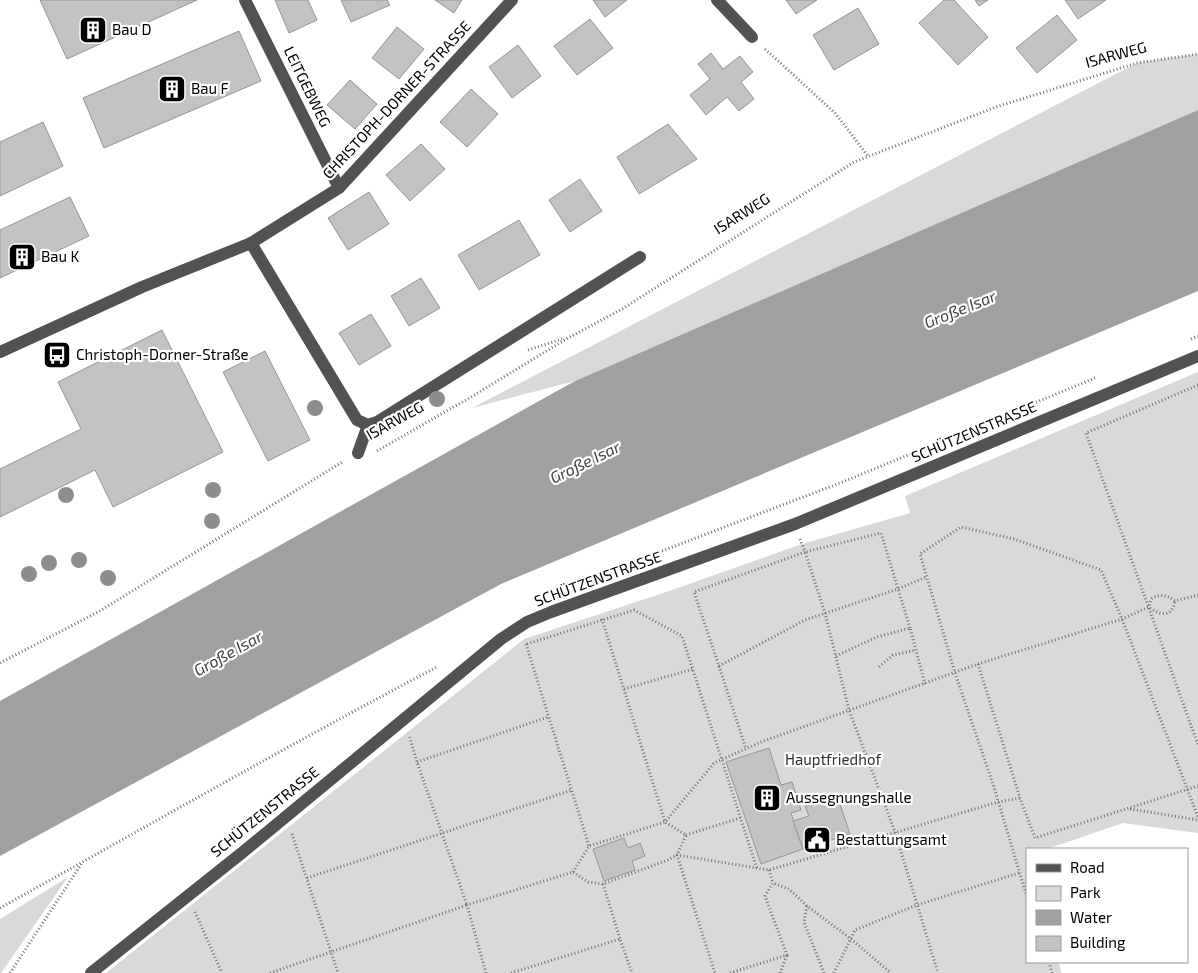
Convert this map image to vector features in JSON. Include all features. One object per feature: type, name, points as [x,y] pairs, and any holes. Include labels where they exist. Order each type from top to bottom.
[{"type":"street","name":"LEITGEBWEG","points":[[245,0],[339,188]]},
{"type":"street","name":"CHRISTOPH-DORNER-STRASSE","points":[[0,352],[142,287],[251,243],[339,188],[512,0]]},
{"type":"street","points":[[717,0],[752,37]]},
{"type":"street","name":"ISARWEG","points":[[251,243],[357,420],[368,425],[377,422],[640,257]]},
{"type":"street","name":"SCHÜTZENSTRASSE","points":[[91,973],[243,852],[501,639],[527,622],[795,524],[1198,356]]},
{"type":"street","name":"ISARWEG","points":[[358,453],[368,425]]},
{"type":"path","points":[[752,37],[834,113],[868,156]]},
{"type":"path","name":"ISARWEG","points":[[358,453],[372,454],[568,338],[622,309],[854,162],[996,107],[1137,63],[1198,54]]},
{"type":"path","points":[[1198,386],[1086,434],[1198,745]]},
{"type":"path","points":[[0,663],[98,612],[358,453]]},
{"type":"path","points":[[1026,894],[955,673],[920,554],[961,527],[1014,539],[1102,570],[1198,818],[1127,808]]},
{"type":"path","points":[[746,749],[694,592],[805,552],[881,533],[925,684]]},
{"type":"path","points":[[805,552],[825,613],[849,710],[895,832],[938,973]]},
{"type":"path","points":[[719,666],[805,620],[898,589],[926,577]]},
{"type":"path","points":[[1149,607],[1151,599],[1158,595],[1167,595],[1175,601]]},
{"type":"path","points":[[1175,601],[1198,595]]},
{"type":"path","points":[[1149,607],[1160,614],[1167,613],[1174,608],[1175,601]]},
{"type":"path","points":[[270,973],[467,904],[573,872],[589,846],[665,822],[714,763],[761,742],[978,664],[1122,619],[1149,607]]},
{"type":"path","points":[[519,650],[526,644],[634,610],[682,636],[757,869]]},
{"type":"path","points":[[602,619],[665,822],[686,835]]},
{"type":"path","points":[[836,656],[876,637],[910,628]]},
{"type":"path","points":[[526,644],[589,846]]},
{"type":"path","points":[[879,667],[893,655],[916,650]]},
{"type":"path","points":[[978,664],[1020,798],[1035,838],[1198,786]]},
{"type":"path","points":[[624,689],[693,669]]},
{"type":"path","points":[[417,762],[548,717]]},
{"type":"path","points":[[402,740],[409,734],[467,904],[486,973]]},
{"type":"path","points":[[307,878],[572,790]]},
{"type":"path","points":[[677,855],[769,870],[998,802],[1020,798]]},
{"type":"path","points":[[573,872],[588,882],[603,884],[677,855],[686,835],[740,818]]},
{"type":"path","points":[[284,837],[291,831],[338,973]]},
{"type":"path","points":[[677,855],[715,973]]},
{"type":"path","points":[[10,973],[82,863]]},
{"type":"path","points":[[769,870],[774,883],[789,889],[807,906],[851,939],[891,973]]},
{"type":"path","points":[[834,973],[855,930],[917,905],[1019,873]]},
{"type":"path","points":[[774,883],[765,896],[787,955],[780,973]]},
{"type":"path","points":[[603,884],[632,973]]},
{"type":"path","points":[[807,906],[804,922],[824,973]]},
{"type":"path","points":[[187,915],[194,909],[222,973]]},
{"type":"path","points":[[510,973],[620,940]]},
{"type":"path","points":[[730,973],[787,955]]},
{"type":"green space","points":[[1198,54],[1198,110],[575,381],[472,408],[1137,63]]},
{"type":"green space","name":"Hauptfriedhof","points":[[1198,372],[1198,833],[1123,823],[1050,848],[1026,848],[1026,963],[1058,963],[1062,973],[106,973],[524,639],[802,544],[910,513],[905,496]]},
{"type":"green space","points":[[68,877],[1,973],[0,973],[0,919]]},
{"type":"water","name":"Große Isar","points":[[1198,110],[1198,291],[501,584],[0,856],[0,701],[575,381]]},
{"type":"building","name":"Bau D","points":[[40,0],[197,0],[67,59]]},
{"type":"building","points":[[275,0],[308,0],[317,20],[289,33]]},
{"type":"building","points":[[341,0],[387,0],[390,5],[351,22]]},
{"type":"building","points":[[435,0],[462,0],[454,13]]},
{"type":"building","points":[[593,0],[627,0],[605,17]]},
{"type":"building","points":[[786,0],[817,0],[796,14]]},
{"type":"building","points":[[944,0],[954,0],[988,37],[958,65],[919,23]]},
{"type":"building","points":[[975,0],[988,0],[979,6]]},
{"type":"building","points":[[1065,0],[1106,0],[1078,19]]},
{"type":"building","points":[[858,8],[879,44],[834,70],[813,35]]},
{"type":"building","points":[[1057,15],[1077,40],[1037,73],[1016,48]]},
{"type":"building","points":[[590,19],[613,48],[577,75],[554,46]]},
{"type":"building","points":[[397,27],[424,49],[399,79],[372,58]]},
{"type":"building","name":"Bau F","points":[[239,31],[261,81],[104,148],[83,98]]},
{"type":"building","points":[[518,45],[541,76],[512,98],[489,67]]},
{"type":"building","points":[[711,53],[723,69],[740,56],[753,72],[741,82],[754,99],[739,111],[727,97],[706,115],[690,95],[710,79],[698,64]]},
{"type":"building","points":[[350,80],[377,104],[355,129],[327,105]]},
{"type":"building","points":[[471,89],[498,114],[467,147],[440,122]]},
{"type":"building","points":[[43,122],[63,166],[0,196],[0,142]]},
{"type":"building","points":[[668,124],[697,159],[639,194],[617,157]]},
{"type":"building","points":[[421,144],[445,169],[410,201],[386,175]]},
{"type":"building","points":[[580,179],[602,211],[570,232],[549,200]]},
{"type":"building","points":[[369,192],[389,224],[348,250],[328,218]]},
{"type":"building","name":"Bau K","points":[[70,197],[89,236],[0,278],[0,230]]},
{"type":"building","points":[[519,220],[540,255],[479,290],[458,255]]},
{"type":"building","points":[[421,278],[440,308],[409,326],[391,296]]},
{"type":"building","points":[[371,314],[391,346],[359,365],[339,333]]},
{"type":"building","points":[[162,330],[223,452],[113,507],[95,470],[0,517],[0,469],[81,429],[58,382]]},
{"type":"building","points":[[265,351],[310,440],[268,461],[223,372]]},
{"type":"building","name":"Aussegnungshalle","points":[[769,748],[781,785],[792,782],[801,810],[791,813],[803,849],[761,864],[726,762]]},
{"type":"building","points":[[837,795],[850,834],[803,849],[793,821],[809,816],[805,806]]},
{"type":"building","points":[[624,838],[628,848],[640,843],[645,856],[632,861],[635,870],[604,881],[593,849]]},
{"type":"place","name":"Bau D","points":[[93,30]]},
{"type":"place","name":"Bau F","points":[[172,89]]},
{"type":"place","name":"Bau K","points":[[22,257]]},
{"type":"place","name":"Christoph-Dorner-Straße","points":[[57,355]]},
{"type":"place","name":"Aussegnungshalle","points":[[767,798]]},
{"type":"place","name":"Bestattungsamt","points":[[817,840]]}]
